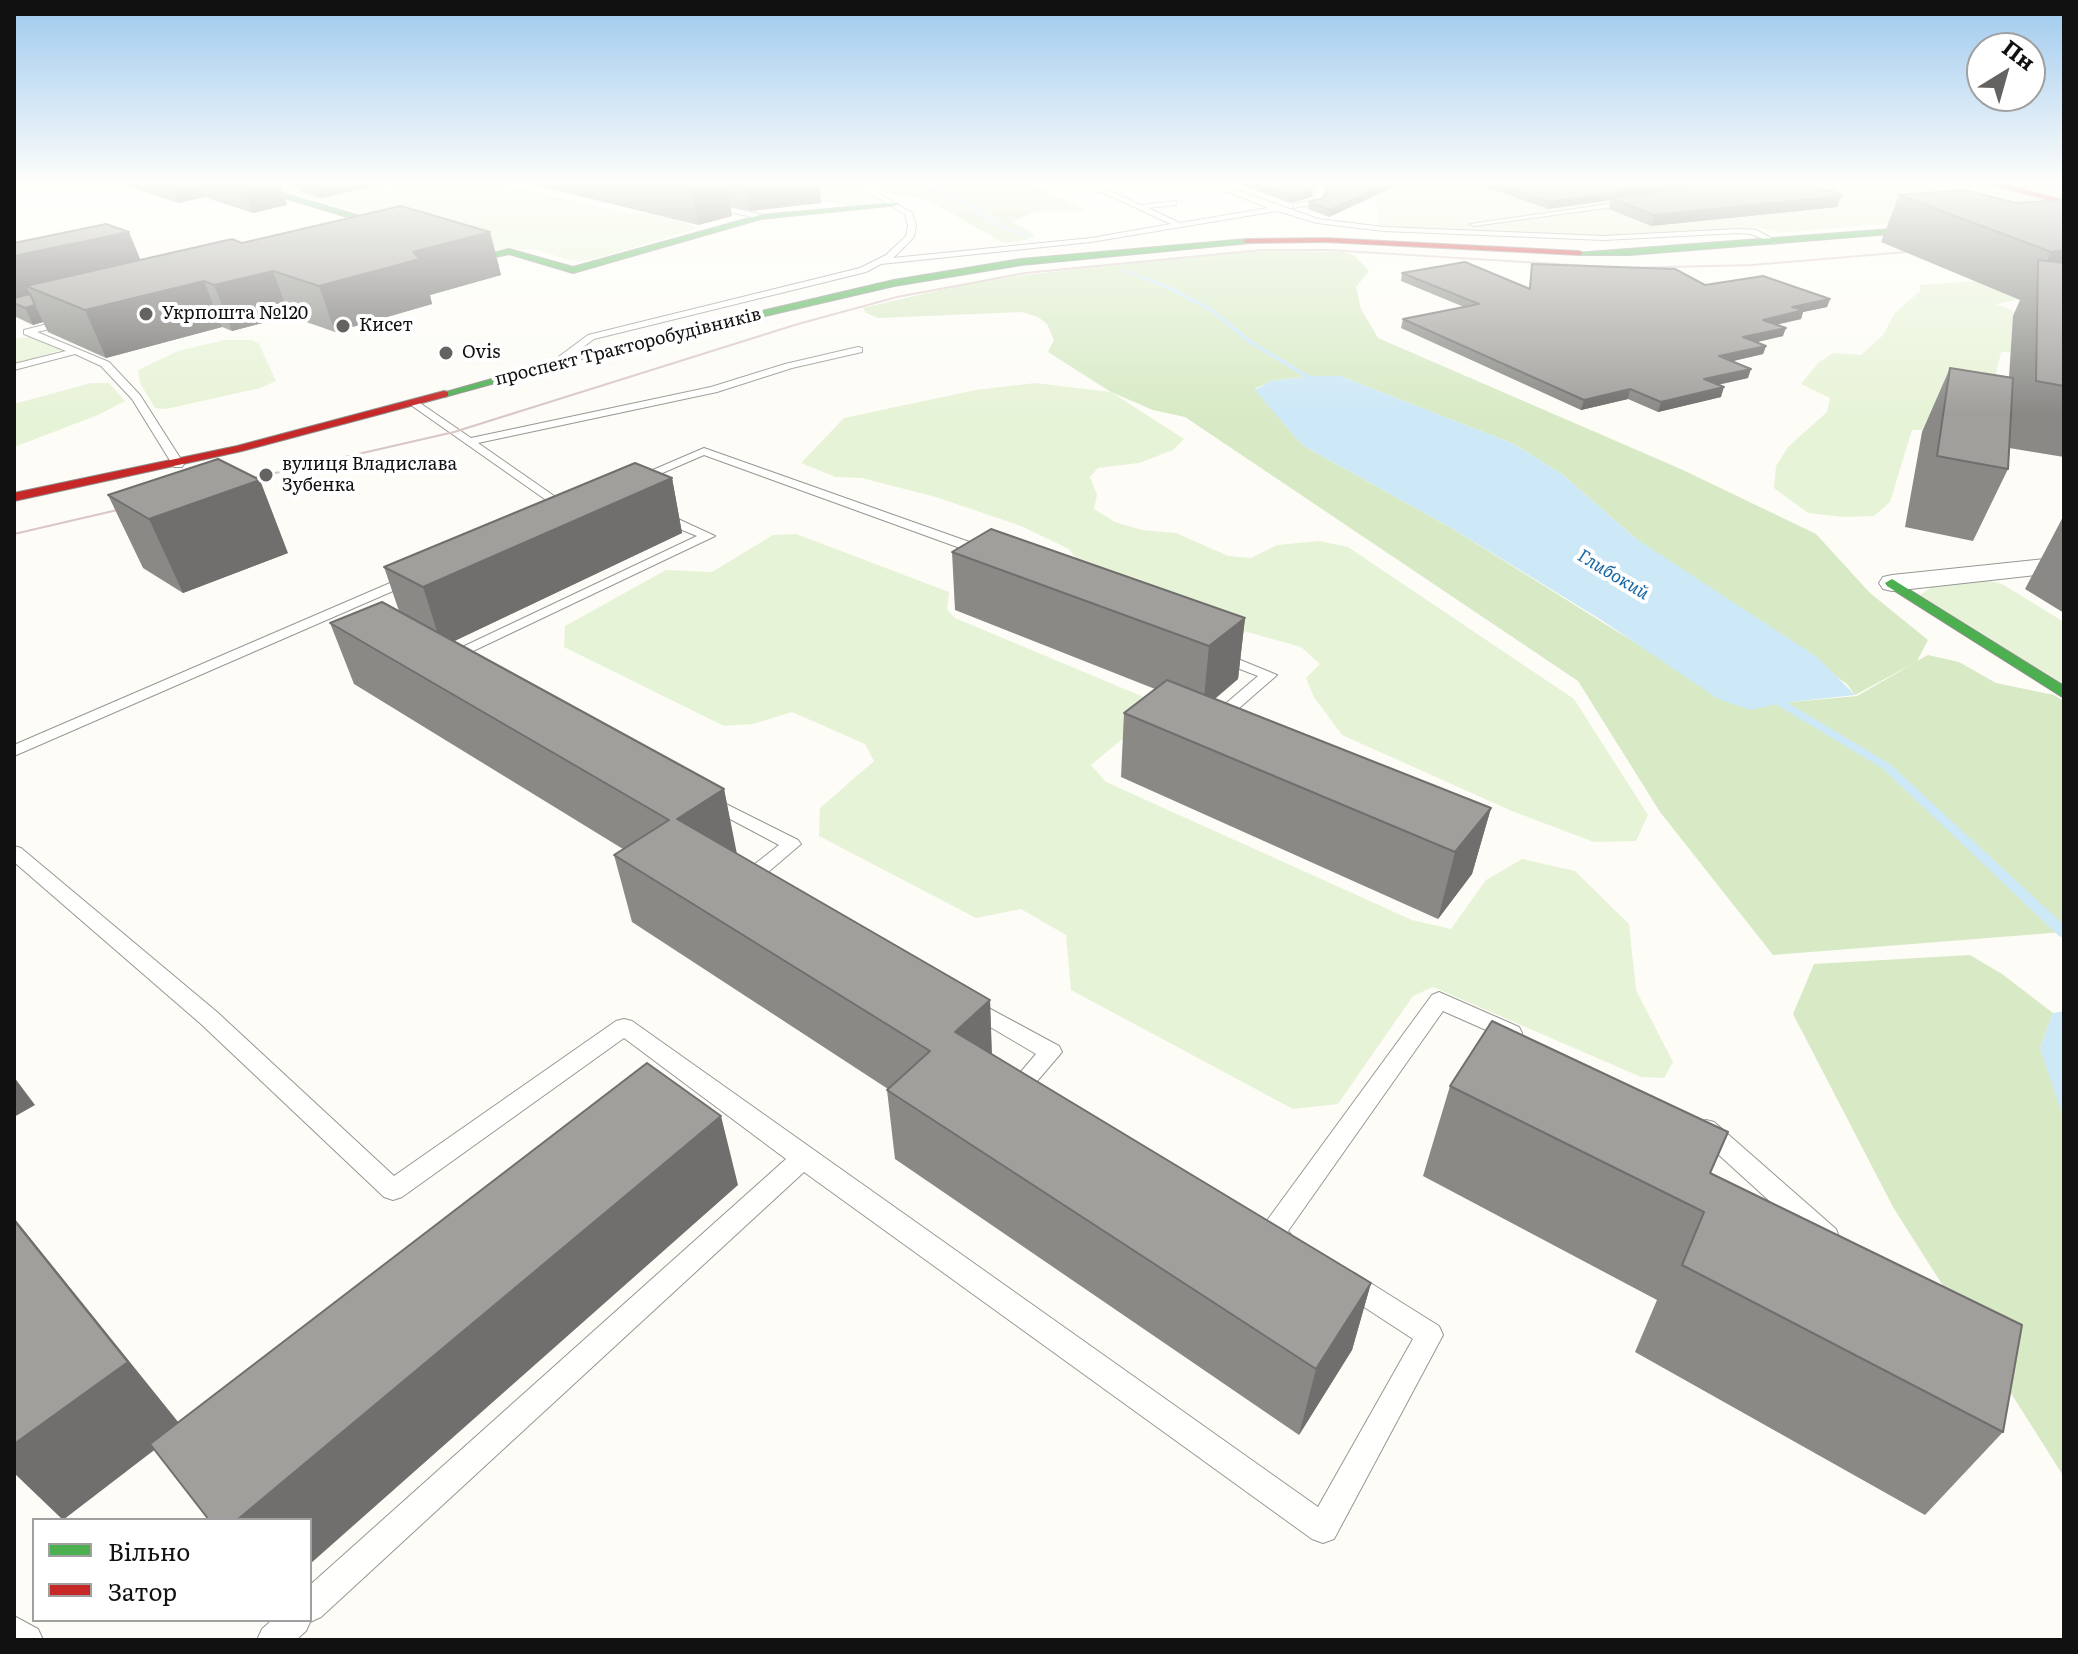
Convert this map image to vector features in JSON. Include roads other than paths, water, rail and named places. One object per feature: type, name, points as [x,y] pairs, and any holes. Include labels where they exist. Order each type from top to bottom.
[{"type":"main road","points":[[537,259],[573,270],[611,259]]},
{"type":"main road","name":"проспект Тракторобудівників","points":[[14,497],[178,464],[554,364],[894,283],[1047,259]]},
{"type":"main road","points":[[1892,583],[2064,693]]},
{"type":"street","points":[[1892,583],[2063,564]]},
{"type":"lane","points":[[554,364],[591,337],[863,270],[885,259]]},
{"type":"lane","points":[[879,262],[906,259]]},
{"type":"lane","points":[[27,332],[74,320]]},
{"type":"lane","points":[[14,325],[105,364],[136,397],[178,464]]},
{"type":"lane","points":[[468,442],[713,390],[789,366],[858,350]]},
{"type":"lane","points":[[14,367],[76,351]]},
{"type":"lane","points":[[413,403],[566,511]]},
{"type":"lane","points":[[620,487],[704,451],[998,558]]},
{"type":"lane","points":[[472,674],[445,659],[708,536],[635,505]]},
{"type":"lane","points":[[14,751],[422,573]]},
{"type":"lane","points":[[1197,648],[1269,675],[1204,730],[1218,736]]},
{"type":"lane","points":[[695,792],[792,844],[748,879],[776,895]]},
{"type":"lane","points":[[14,852],[209,1018],[393,1190],[624,1027],[1323,1528],[1430,1335],[1265,1230],[1439,1000],[1538,1046]]},
{"type":"lane","points":[[954,997],[1051,1052],[1012,1094],[1026,1101]]},
{"type":"lane","points":[[1693,1117],[1841,1250]]},
{"type":"lane","points":[[312,1604],[803,1158]]},
{"type":"lane","points":[[273,1640],[293,1622]]},
{"type":"lane","points":[[14,1632],[27,1640]]},
{"type":"water","points":[[1340,376],[1514,444],[1563,475],[1635,538],[1817,657],[1855,695],[1781,703],[1751,710],[1718,699],[1603,621],[1453,529],[1302,445],[1255,390],[1271,381]]},
{"type":"water","points":[[2064,1011],[2064,1120],[2040,1048],[2053,1013]]},
{"type":"waterway","name":"Глибокий","points":[[1123,270],[1163,285],[1210,309],[1249,341],[1323,386]]},
{"type":"waterway","name":"Глибокий","points":[[1771,693],[1781,703],[1886,766],[2064,933]]},
{"type":"tram line","points":[[232,483],[454,432],[798,324],[897,297],[1025,273],[1167,259]]},
{"type":"tram line","points":[[1479,259],[1622,268],[1752,265],[1821,259]]},
{"type":"tram line","points":[[14,534],[139,505]]},
{"type":"place","name":"Укрпошта №120","points":[[146,314]]},
{"type":"place","name":"Кисет","points":[[343,326]]},
{"type":"place","name":"Ovis","points":[[446,353]]},
{"type":"place","name":"вулиця Владислава Зубенка","points":[[266,475]]}]
